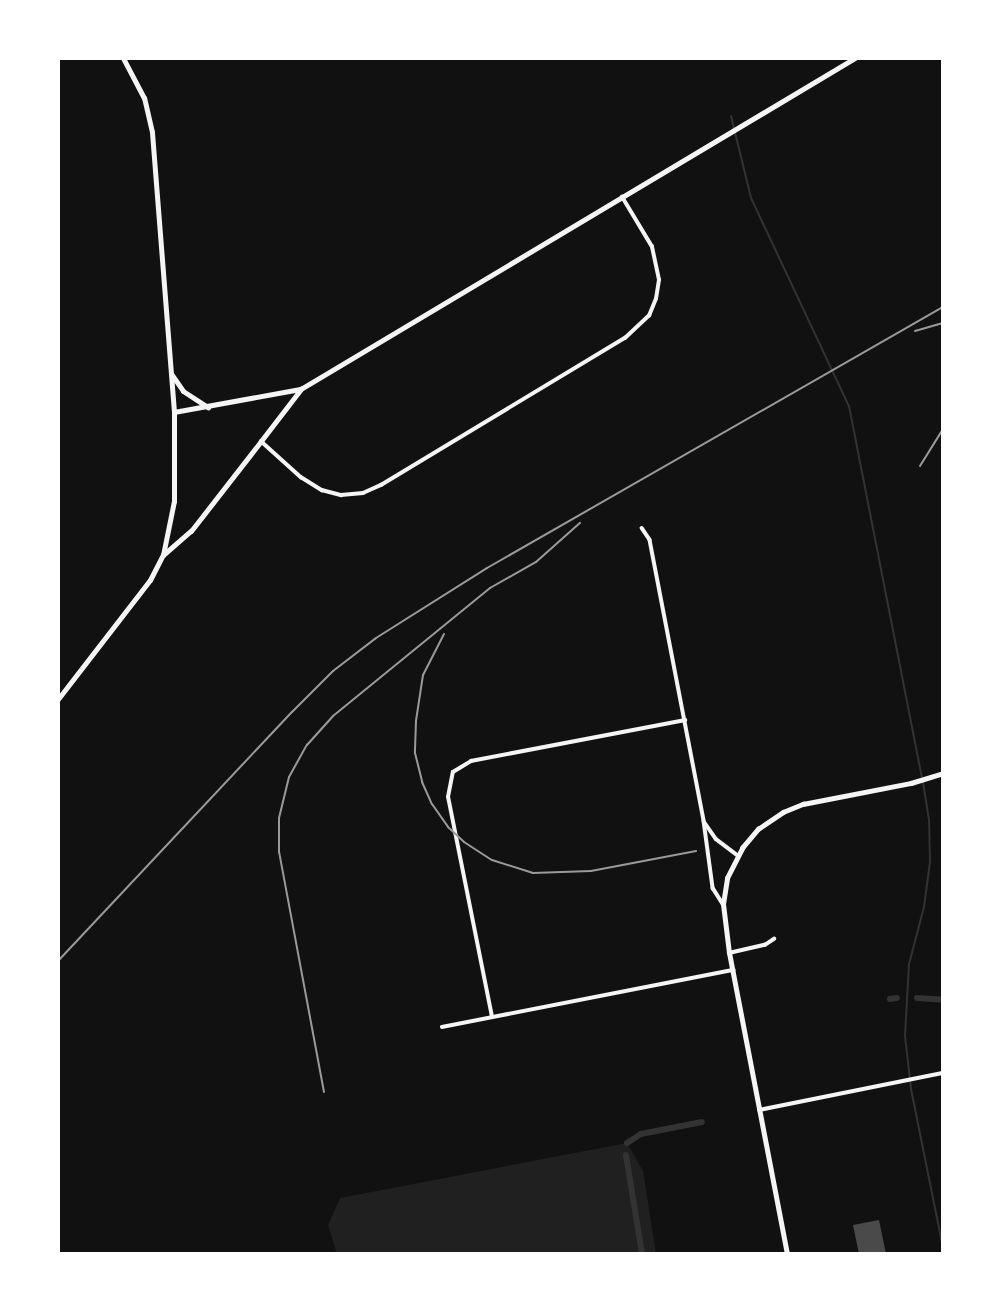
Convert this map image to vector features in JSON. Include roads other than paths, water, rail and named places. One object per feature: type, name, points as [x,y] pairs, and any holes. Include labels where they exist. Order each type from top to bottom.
[{"type":"main road","points":[[58,699],[142,591],[163,555],[174,501],[174,412],[150,122],[140,89],[123,58]]},
{"type":"main road","points":[[170,371],[183,391],[208,407]]},
{"type":"main road","points":[[163,555],[191,531],[261,441]]},
{"type":"street","points":[[174,412],[301,389],[855,58]]},
{"type":"street","points":[[301,389],[261,441],[301,477],[323,490],[341,495],[363,493],[381,485],[625,338],[649,316],[656,299],[659,280],[652,247],[622,197]]},
{"type":"street","points":[[642,528],[650,540],[704,821],[704,842],[713,888],[723,904]]},
{"type":"street","points":[[492,1017],[449,797],[453,772],[471,761],[685,720]]},
{"type":"street","points":[[788,1254],[729,953],[723,904],[727,878],[737,855],[767,822],[792,808],[912,783],[943,773]]},
{"type":"street","points":[[704,821],[716,839],[737,855]]},
{"type":"street","points":[[729,953],[765,945],[774,939]]},
{"type":"street","points":[[442,1027],[733,970]]},
{"type":"street","points":[[759,1110],[943,1073]]},
{"type":"waterway","points":[[731,116],[751,198],[849,406],[922,777]]},
{"type":"waterway","points":[[923,782],[929,818],[930,862],[924,907],[909,964],[905,1036],[911,1089],[943,1247]]},
{"type":"waterway","points":[[890,999],[897,998]]},
{"type":"waterway","points":[[917,998],[943,1000]]},
{"type":"waterway","points":[[627,1143],[641,1134],[702,1122]]},
{"type":"waterway","points":[[626,1155],[642,1254]]},
{"type":"railway","points":[[58,961],[292,712],[333,671],[376,638],[487,568],[943,307]]},
{"type":"railway","points":[[915,331],[943,323]]},
{"type":"railway","points":[[920,466],[943,429]]},
{"type":"railway","points":[[324,1092],[279,852],[279,818],[289,777],[307,745],[333,716],[490,588],[536,562],[580,523]]},
{"type":"railway","points":[[444,634],[423,675],[416,721],[415,753],[422,782],[432,804],[448,827],[464,842],[492,860],[533,873],[591,871],[696,851]]}]
